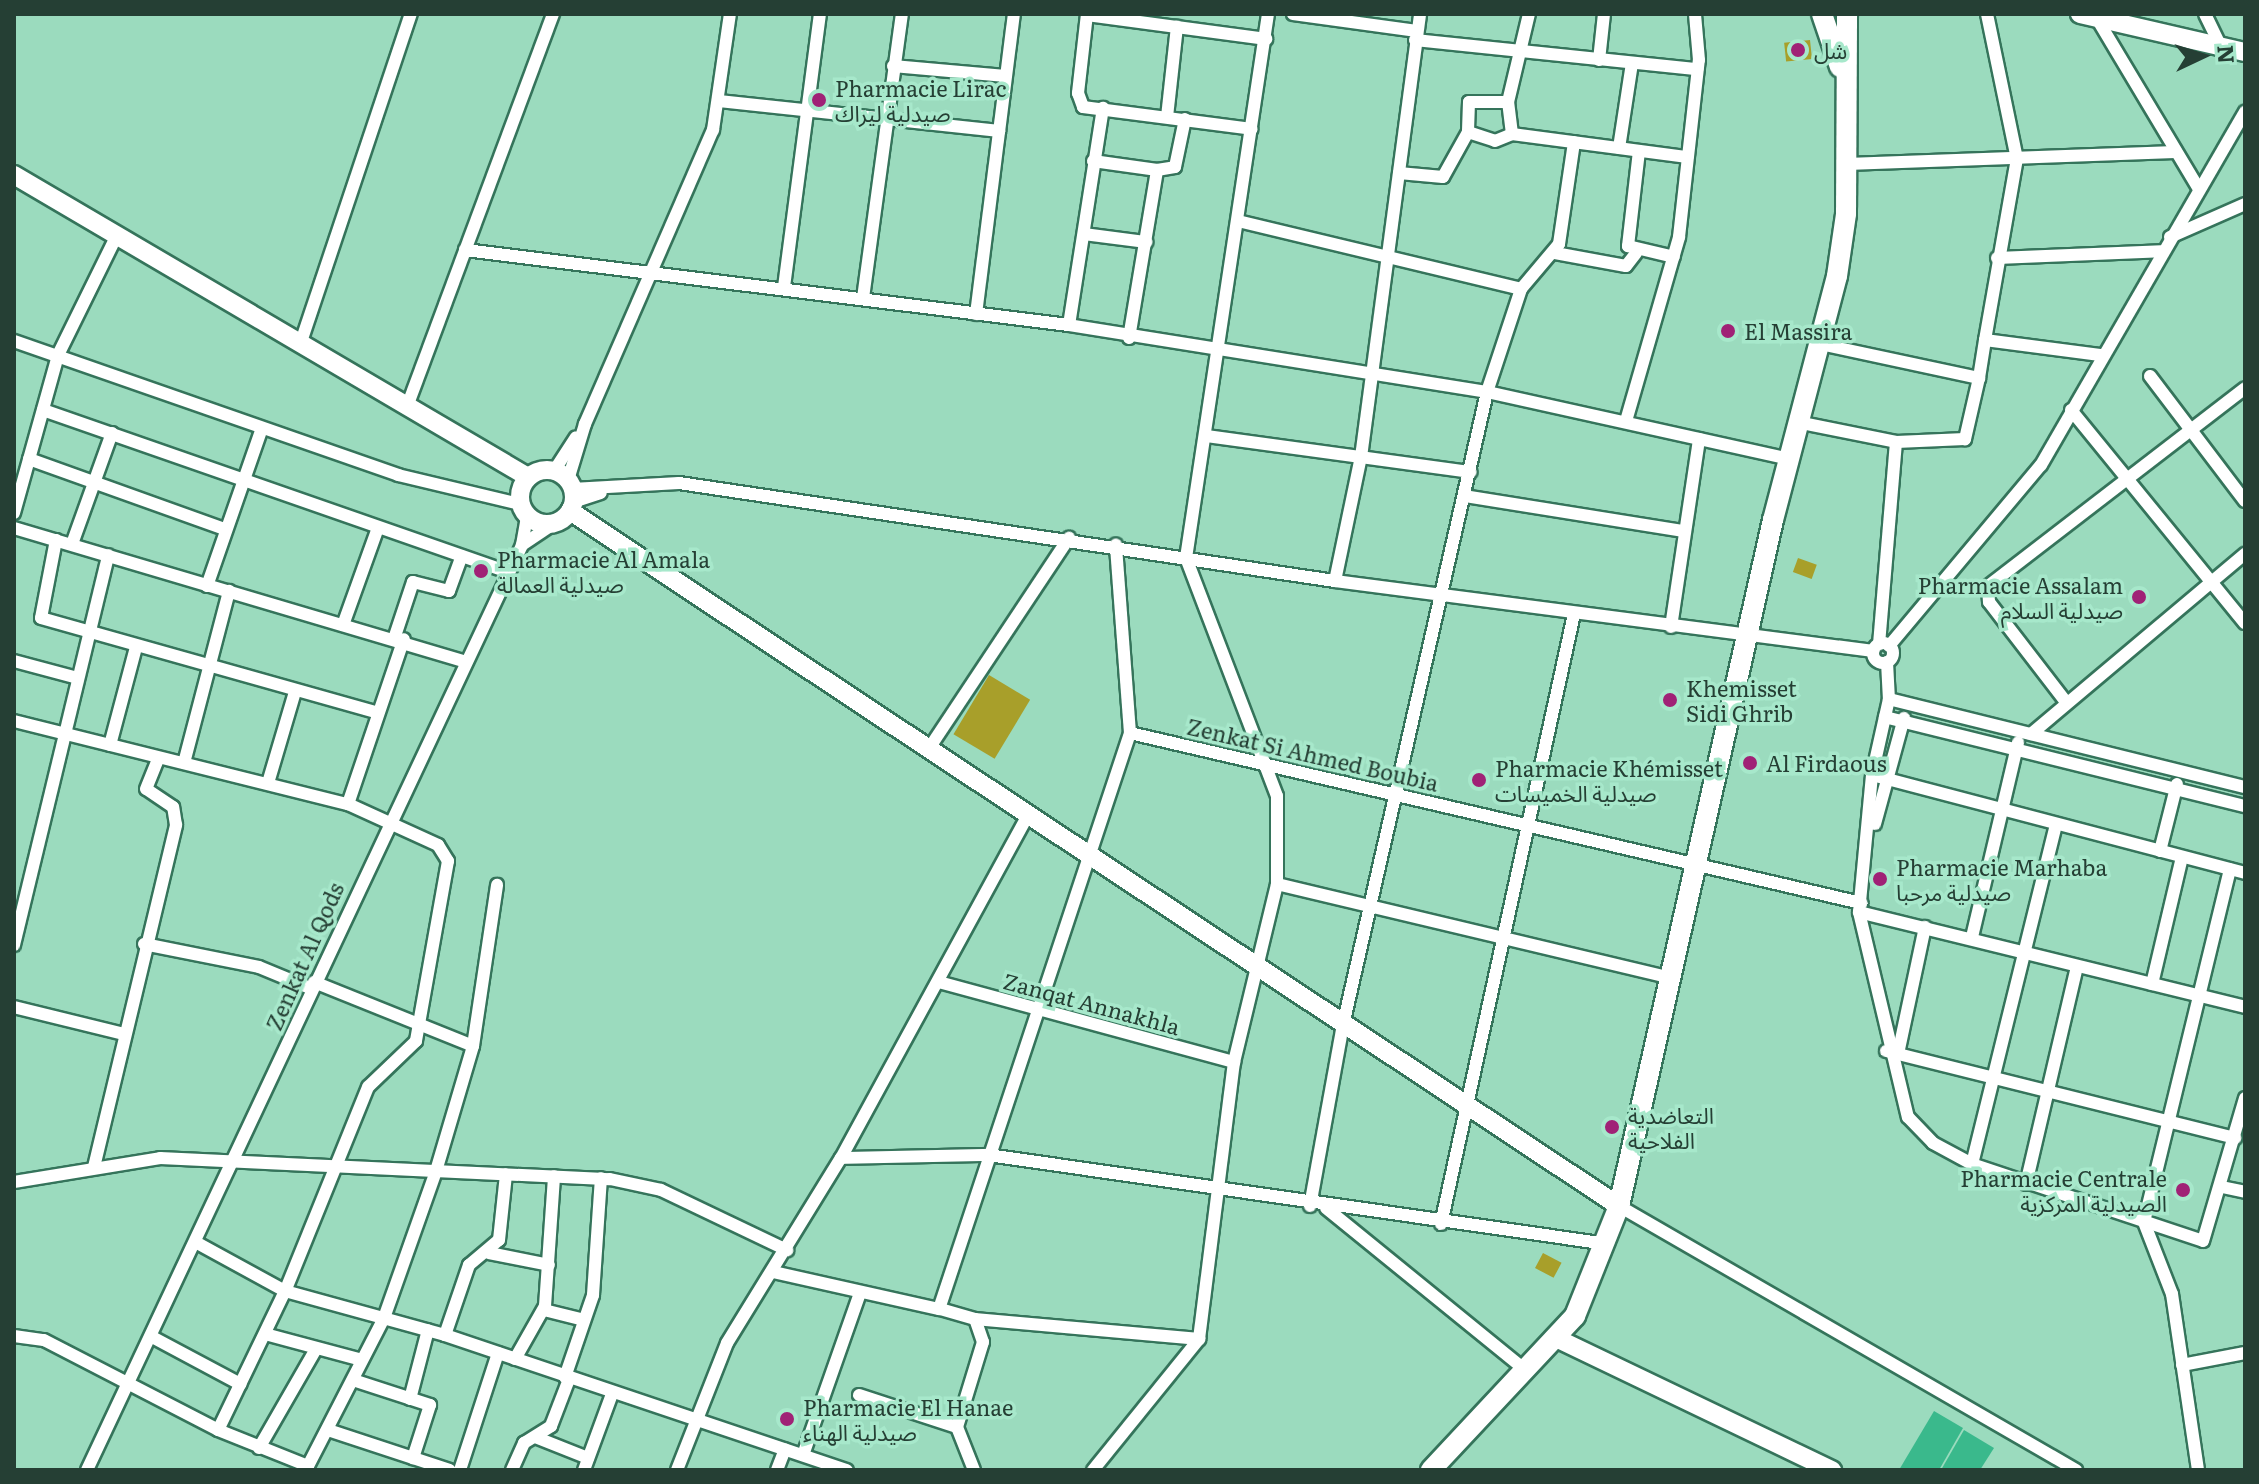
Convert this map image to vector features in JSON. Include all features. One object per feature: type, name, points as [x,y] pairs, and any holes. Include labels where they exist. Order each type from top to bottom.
[{"type":"main road","points":[[1822,14],[1843,78]]},
{"type":"main road","points":[[1431,1470],[1558,1339],[1590,1291],[1619,1206],[1699,862],[1746,637],[1842,248],[1846,164],[1843,78],[1847,14]]},
{"type":"street","points":[[302,339],[411,14]]},
{"type":"street","points":[[408,404],[553,14]]},
{"type":"street","points":[[522,545],[564,500],[585,424],[703,159],[719,101],[730,14]]},
{"type":"street","points":[[784,287],[820,14]]},
{"type":"street","points":[[863,298],[902,14]]},
{"type":"street","points":[[976,314],[1014,14]]},
{"type":"street","points":[[1093,1470],[1199,1339],[1214,1192],[1234,1062],[1259,972],[1277,884],[1277,796],[1186,558],[1207,436],[1216,352],[1268,14]]},
{"type":"street","points":[[1293,14],[1364,19],[1416,36],[1523,52],[1698,69]]},
{"type":"street","points":[[1335,581],[1361,457],[1420,14]]},
{"type":"street","points":[[1512,134],[1508,102],[1523,52],[1529,14]]},
{"type":"street","points":[[1599,60],[1604,14]]},
{"type":"street","points":[[1626,421],[1674,257],[1698,69],[1695,14]]},
{"type":"street","points":[[1797,422],[1896,442],[1965,439],[1979,378],[1997,258],[2017,159],[1987,14]]},
{"type":"street","points":[[2205,14],[2220,45]]},
{"type":"street","points":[[1252,129],[1079,102],[1087,15],[1266,39]]},
{"type":"street","points":[[2090,15],[2245,52]]},
{"type":"street","points":[[2090,15],[2199,189]]},
{"type":"street","points":[[1167,117],[1177,27]]},
{"type":"street","points":[[1619,148],[1632,63]]},
{"type":"street","points":[[893,66],[1006,76]]},
{"type":"street","points":[[719,101],[808,108],[999,131]]},
{"type":"street","points":[[1399,173],[1443,177],[1468,132],[1469,102],[1508,102]]},
{"type":"street","points":[[1069,325],[1103,108]]},
{"type":"street","points":[[1880,647],[2026,484],[2244,115]]},
{"type":"street","points":[[1093,161],[1157,170],[1175,167],[1185,119]]},
{"type":"street","points":[[1468,132],[1495,141],[1512,134],[1687,157]]},
{"type":"street","points":[[1310,1206],[1343,1025],[1402,794],[1487,392],[1521,289],[1555,253],[1574,142]]},
{"type":"street","points":[[1639,151],[1628,246],[1636,253],[1674,257]]},
{"type":"street","points":[[1846,164],[2176,152]]},
{"type":"street","points":[[1129,338],[1157,170]]},
{"type":"street","points":[[14,175],[302,339],[408,404],[490,457],[524,496],[564,500],[606,534],[1027,817],[1619,1206],[2076,1470]]},
{"type":"street","points":[[2170,237],[2245,205]]},
{"type":"street","points":[[1238,221],[1521,289]]},
{"type":"street","points":[[1084,234],[1146,242]]},
{"type":"street","points":[[14,513],[58,355],[117,235]]},
{"type":"street","points":[[465,250],[784,287],[1069,325],[1216,352],[1487,392],[1788,459]]},
{"type":"street","points":[[1997,258],[2161,251]]},
{"type":"street","points":[[1555,253],[1626,266],[1636,253]]},
{"type":"street","points":[[1985,340],[2100,355]]},
{"type":"street","points":[[14,341],[398,475],[524,496],[564,500],[614,489],[679,483],[1574,614],[1746,637],[1779,634],[1880,647]]},
{"type":"street","points":[[1820,344],[1979,378]]},
{"type":"street","points":[[2150,376],[2245,501]]},
{"type":"street","points":[[2066,702],[1989,602],[1988,586],[2245,388]]},
{"type":"street","points":[[43,410],[507,572]]},
{"type":"street","points":[[2071,410],[2129,475],[2245,623]]},
{"type":"street","points":[[207,586],[262,428]]},
{"type":"street","points":[[72,544],[112,433]]},
{"type":"street","points":[[1207,436],[1471,472]]},
{"type":"street","points":[[1671,627],[1699,439]]},
{"type":"street","points":[[1896,442],[1880,647],[1887,662],[1889,699],[1872,775],[1869,842],[1860,908],[1908,1117],[1933,1143],[1972,1164],[2026,1184],[2207,1240],[2245,1102]]},
{"type":"street","points":[[29,459],[225,529]]},
{"type":"street","points":[[522,545],[524,496]]},
{"type":"street","points":[[1465,496],[1684,531]]},
{"type":"street","points":[[14,528],[343,625],[400,638],[466,662]]},
{"type":"street","points":[[343,625],[378,528]]},
{"type":"street","points":[[928,750],[1069,538]]},
{"type":"street","points":[[56,540],[37,613],[84,632],[378,713]]},
{"type":"street","name":"Zenkat Al Qods","points":[[87,1470],[199,1244],[313,986],[522,545]]},
{"type":"street","points":[[939,1309],[1130,733],[1116,545]]},
{"type":"street","points":[[1972,937],[2016,749],[2026,733],[2245,554]]},
{"type":"street","points":[[14,945],[84,632],[108,555]]},
{"type":"street","points":[[348,804],[400,638],[413,582],[449,591],[462,556]]},
{"type":"street","points":[[184,763],[229,591]]},
{"type":"street","points":[[1441,1224],[1503,936],[1531,825],[1574,614]]},
{"type":"street","points":[[110,745],[136,647]]},
{"type":"street","points":[[14,661],[74,677]]},
{"type":"street","points":[[268,783],[295,692]]},
{"type":"street","points":[[1889,699],[2245,787]]},
{"type":"street","points":[[1869,842],[1907,704]]},
{"type":"street","points":[[1885,717],[2245,806]]},
{"type":"street","points":[[14,721],[348,804],[393,820],[438,845],[448,861],[420,1026],[407,1053],[374,1077],[285,1291],[218,1430]]},
{"type":"street","name":"Zenkat Si Ahmed Boubia","points":[[1130,733],[1699,862],[1925,927],[2245,1007]]},
{"type":"street","points":[[94,1167],[144,944],[176,825],[173,807],[146,789],[158,759]]},
{"type":"street","points":[[2160,851],[2180,771]]},
{"type":"street","points":[[1872,775],[2245,873]]},
{"type":"street","points":[[677,1470],[727,1343],[841,1158],[1027,817]]},
{"type":"street","points":[[1972,1164],[2056,824]]},
{"type":"street","points":[[2152,984],[2182,857]]},
{"type":"street","points":[[2198,1470],[2164,1260],[2144,1222],[2230,869]]},
{"type":"street","points":[[1277,884],[1672,978]]},
{"type":"street","points":[[14,1336],[44,1340],[130,1387],[303,1468],[328,1430],[384,1318],[436,1171],[473,1046],[497,885]]},
{"type":"street","points":[[1892,1053],[1925,927]]},
{"type":"street","points":[[144,944],[259,967],[473,1046]]},
{"type":"street","points":[[2026,1184],[2044,1092],[2077,967]]},
{"type":"street","name":"Zanqat Annakhla","points":[[939,982],[1234,1062]]},
{"type":"street","points":[[14,1007],[124,1034]]},
{"type":"street","points":[[1892,1053],[2235,1138]]},
{"type":"street","points":[[841,1158],[988,1155],[1310,1206],[1607,1244]]},
{"type":"street","points":[[14,1182],[94,1167],[235,1158],[601,1178],[661,1190],[787,1250]]},
{"type":"street","points":[[445,1335],[469,1265],[489,1253],[499,1240],[506,1174]]},
{"type":"street","points":[[515,1359],[544,1310],[554,1176]]},
{"type":"street","points":[[512,1470],[522,1446],[551,1426],[567,1378],[584,1320],[598,1253],[601,1178]]},
{"type":"street","points":[[2222,1187],[2245,1192]]},
{"type":"street","points":[[1325,1208],[1525,1370]]},
{"type":"street","points":[[199,1244],[285,1291],[445,1335],[612,1394],[847,1470]]},
{"type":"street","points":[[489,1253],[549,1265]]},
{"type":"street","points":[[773,1272],[859,1296],[939,1309],[975,1319],[1199,1339]]},
{"type":"street","points":[[803,1455],[859,1296]]},
{"type":"street","points":[[544,1310],[584,1320]]},
{"type":"street","points":[[974,1470],[957,1427],[983,1357],[975,1319]]},
{"type":"street","points":[[410,1399],[428,1330]]},
{"type":"street","points":[[265,1334],[362,1360]]},
{"type":"street","points":[[154,1338],[240,1384]]},
{"type":"street","points":[[1558,1339],[1832,1470]]},
{"type":"street","points":[[259,1448],[316,1349]]},
{"type":"street","points":[[460,1470],[498,1353]]},
{"type":"street","points":[[2182,1365],[2245,1353]]},
{"type":"street","points":[[353,1380],[431,1408],[413,1458]]},
{"type":"street","points":[[535,1437],[586,1464],[612,1394]]},
{"type":"street","points":[[859,1395],[957,1427]]},
{"type":"street","points":[[328,1430],[450,1470]]},
{"type":"street","points":[[777,1470],[785,1449]]},
{"type":"green space","points":[[1934,1411],[1963,1428],[1939,1470],[1899,1470]]},
{"type":"green space","points":[[1964,1430],[1994,1448],[1980,1470],[1941,1470]]},
{"type":"building","name":"شل","points":[[1810,40],[1812,59],[1786,62],[1784,43]]},
{"type":"building","points":[[1798,558],[1817,565],[1812,579],[1793,572]]},
{"type":"building","points":[[989,675],[1030,700],[995,759],[953,734]]},
{"type":"building","points":[[1543,1253],[1562,1263],[1554,1278],[1535,1268]]},
{"type":"place","name":"شل","points":[[1798,50]]},
{"type":"place","name":"Pharmacie Lirac صيدلية ليراك","points":[[819,100]]},
{"type":"place","name":"El Massira","points":[[1728,331]]},
{"type":"place","name":"Pharmacie Al Amala صيدلية العمالة","points":[[481,571]]},
{"type":"place","name":"Pharmacie Assalam صيدلية السلام","points":[[2139,597]]},
{"type":"place","name":"Khemisset Sidi Ghrib","points":[[1670,700]]},
{"type":"place","name":"Al Firdaous","points":[[1750,763]]},
{"type":"place","name":"Pharmacie Khémisset صيدلية الخميسات","points":[[1479,780]]},
{"type":"place","name":"Pharmacie Marhaba صيدلية مرحبا","points":[[1880,879]]},
{"type":"place","name":"التعاضدية الفلاحية","points":[[1612,1127]]},
{"type":"place","name":"Pharmacie Centrale الصيدلية المركزية","points":[[2183,1190]]},
{"type":"place","name":"Pharmacie El Hanae صيدلية الهناء","points":[[787,1419]]}]
